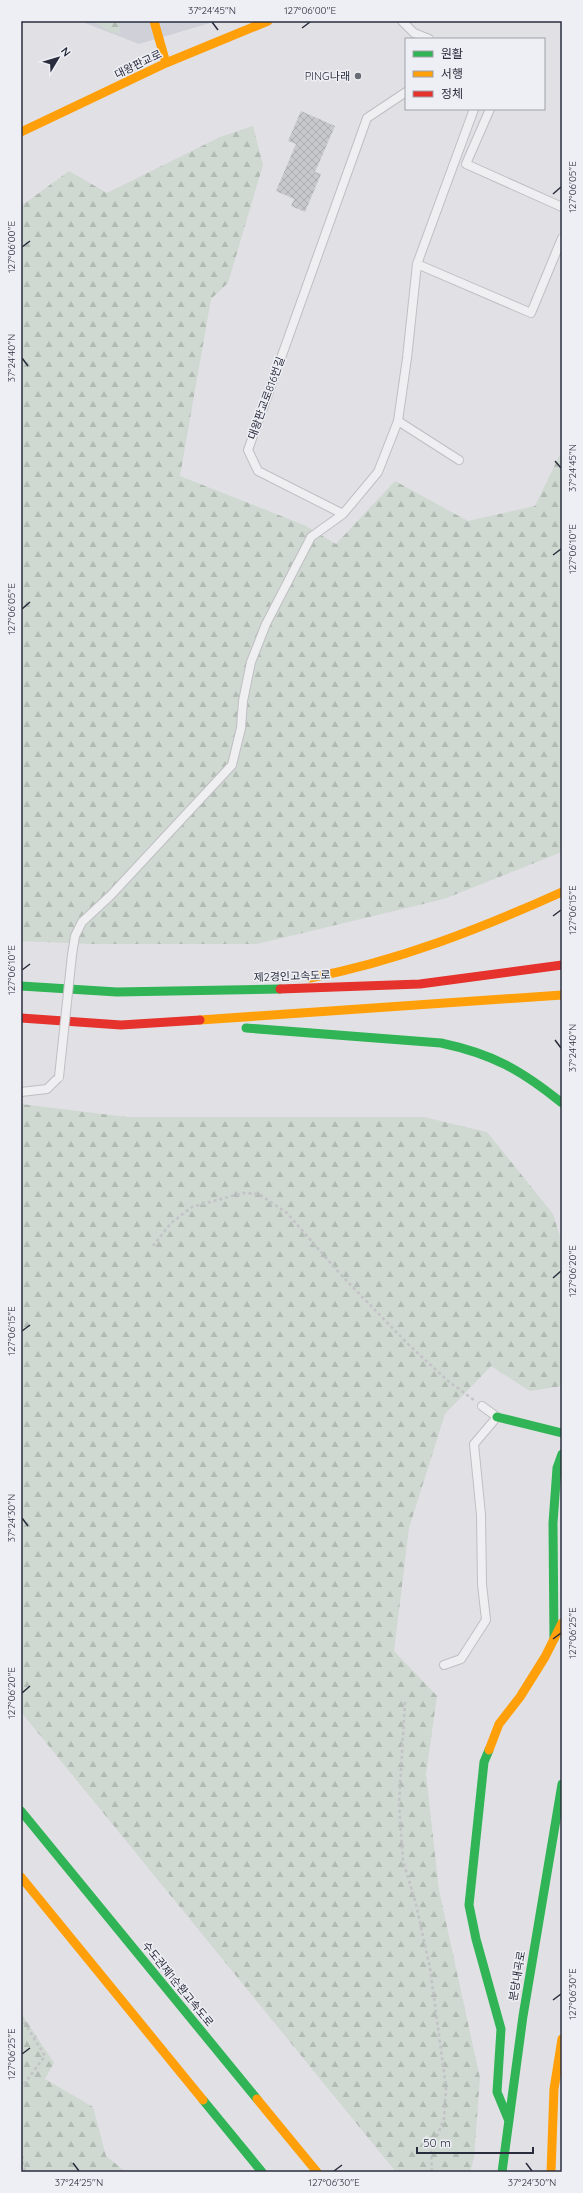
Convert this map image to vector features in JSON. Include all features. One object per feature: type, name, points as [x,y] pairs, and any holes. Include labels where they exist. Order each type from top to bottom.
[{"type":"main road","points":[[154,21],[166,63]]},
{"type":"main road","name":"대왕판교로","points":[[21,132],[166,63],[268,21]]},
{"type":"main road","points":[[211,991],[267,985],[316,977],[396,957],[444,941],[562,892]]},
{"type":"main road","name":"제2경인고속도로","points":[[21,986],[117,992],[211,991],[420,984],[562,965]]},
{"type":"main road","points":[[21,1018],[75,1024],[121,1025],[562,995]]},
{"type":"main road","points":[[167,1022],[441,1043],[464,1047],[491,1055],[517,1068],[562,1103]]},
{"type":"main road","points":[[496,1417],[562,1433]]},
{"type":"main road","points":[[554,1639],[553,1523],[557,1468],[562,1454]]},
{"type":"main road","points":[[509,2120],[498,2092],[501,2029],[476,1939],[469,1905],[484,1762],[499,1724],[520,1697],[562,1624]]},
{"type":"main road","name":"분당내곡로","points":[[502,2172],[523,2016],[562,1784]]},
{"type":"main road","name":"수도권제1순환고속도로","points":[[21,1811],[317,2172]]},
{"type":"main road","points":[[21,1877],[262,2172]]},
{"type":"main road","points":[[551,2172],[554,2089],[562,2039]]},
{"type":"main road","points":[[554,2089],[562,2080]]},
{"type":"lane","points":[[402,21],[414,33],[426,38]]},
{"type":"lane","name":"대왕판교로816번길","points":[[343,514],[258,471],[248,450],[367,118],[405,93]]},
{"type":"lane","points":[[21,1092],[47,1089],[59,1077],[72,955],[75,936],[82,922],[111,895],[232,765],[241,728],[243,701],[251,662],[266,624],[311,537],[343,514],[378,472],[398,421],[408,358],[417,264],[474,110]]},
{"type":"lane","points":[[490,110],[466,164],[562,207]]},
{"type":"lane","points":[[417,264],[532,313],[562,238]]},
{"type":"lane","points":[[398,421],[459,460]]},
{"type":"lane","points":[[444,1665],[461,1659],[486,1620],[482,1584],[481,1515],[474,1444],[496,1417],[482,1406]]},
{"type":"path","points":[[153,1246],[171,1223],[192,1207],[242,1193],[259,1194],[287,1213],[341,1275],[409,1345],[448,1381],[482,1406]]},
{"type":"path","points":[[405,1702],[399,1804],[403,1861],[430,1968],[446,2087],[444,2119],[431,2151],[432,2172]]},
{"type":"path","points":[[21,2017],[45,2056],[21,2088]]},
{"type":"path","points":[[21,2150],[25,2172]]},
{"type":"shaded area","points":[[80,21],[217,21],[139,44]]},
{"type":"green space","points":[[94,21],[118,21],[121,33],[110,32]]},
{"type":"green space","points":[[253,126],[263,165],[228,283],[211,299],[180,476],[304,525],[336,544],[395,481],[468,521],[535,506],[562,450],[562,852],[444,899],[257,944],[92,944],[21,941],[21,206],[69,171],[107,193],[220,137]]},
{"type":"green space","points":[[21,1104],[127,1117],[424,1117],[487,1132],[553,1214],[562,1243],[562,1386],[530,1391],[491,1366],[445,1414],[409,1528],[394,1651],[437,1696],[426,1774],[439,1890],[480,2078],[474,2158],[470,2172],[396,2172],[21,1712]]},
{"type":"green space","points":[[21,2013],[54,2063],[45,2079],[93,2107],[106,2156],[126,2172],[21,2172]]},
{"type":"building","points":[[301,111],[335,126],[315,172],[321,174],[305,212],[291,206],[294,199],[276,191],[296,144],[288,141]]},
{"type":"traffic: fast","points":[[21,986],[117,992],[280,989]]},
{"type":"traffic: fast","points":[[246,1028],[441,1043],[459,1047],[491,1058],[519,1072],[562,1103]]},
{"type":"traffic: fast","points":[[497,1417],[562,1433]]},
{"type":"traffic: fast","points":[[554,1639],[553,1523],[557,1468],[562,1454]]},
{"type":"traffic: fast","points":[[489,1750],[484,1762],[469,1905],[476,1939],[501,2029],[497,2092],[509,2121]]},
{"type":"traffic: fast","points":[[502,2172],[523,2016],[562,1784]]},
{"type":"traffic: fast","points":[[21,1811],[257,2099]]},
{"type":"traffic: fast","points":[[203,2100],[262,2172]]},
{"type":"traffic: slow","points":[[154,21],[166,63]]},
{"type":"traffic: slow","points":[[21,132],[166,63],[268,21]]},
{"type":"traffic: slow","points":[[310,978],[375,963],[407,953],[500,919],[562,892]]},
{"type":"traffic: slow","points":[[200,1020],[562,995]]},
{"type":"traffic: slow","points":[[489,1750],[499,1724],[520,1697],[545,1657],[562,1623]]},
{"type":"traffic: slow","points":[[21,1877],[203,2100]]},
{"type":"traffic: slow","points":[[551,2172],[554,2089],[562,2039]]},
{"type":"traffic: slow","points":[[257,2099],[317,2172]]},
{"type":"traffic: jam","points":[[280,989],[420,984],[562,965]]},
{"type":"traffic: jam","points":[[21,1018],[121,1025],[200,1020]]},
{"type":"place","name":"PING나래","points":[[358,76]]}]
